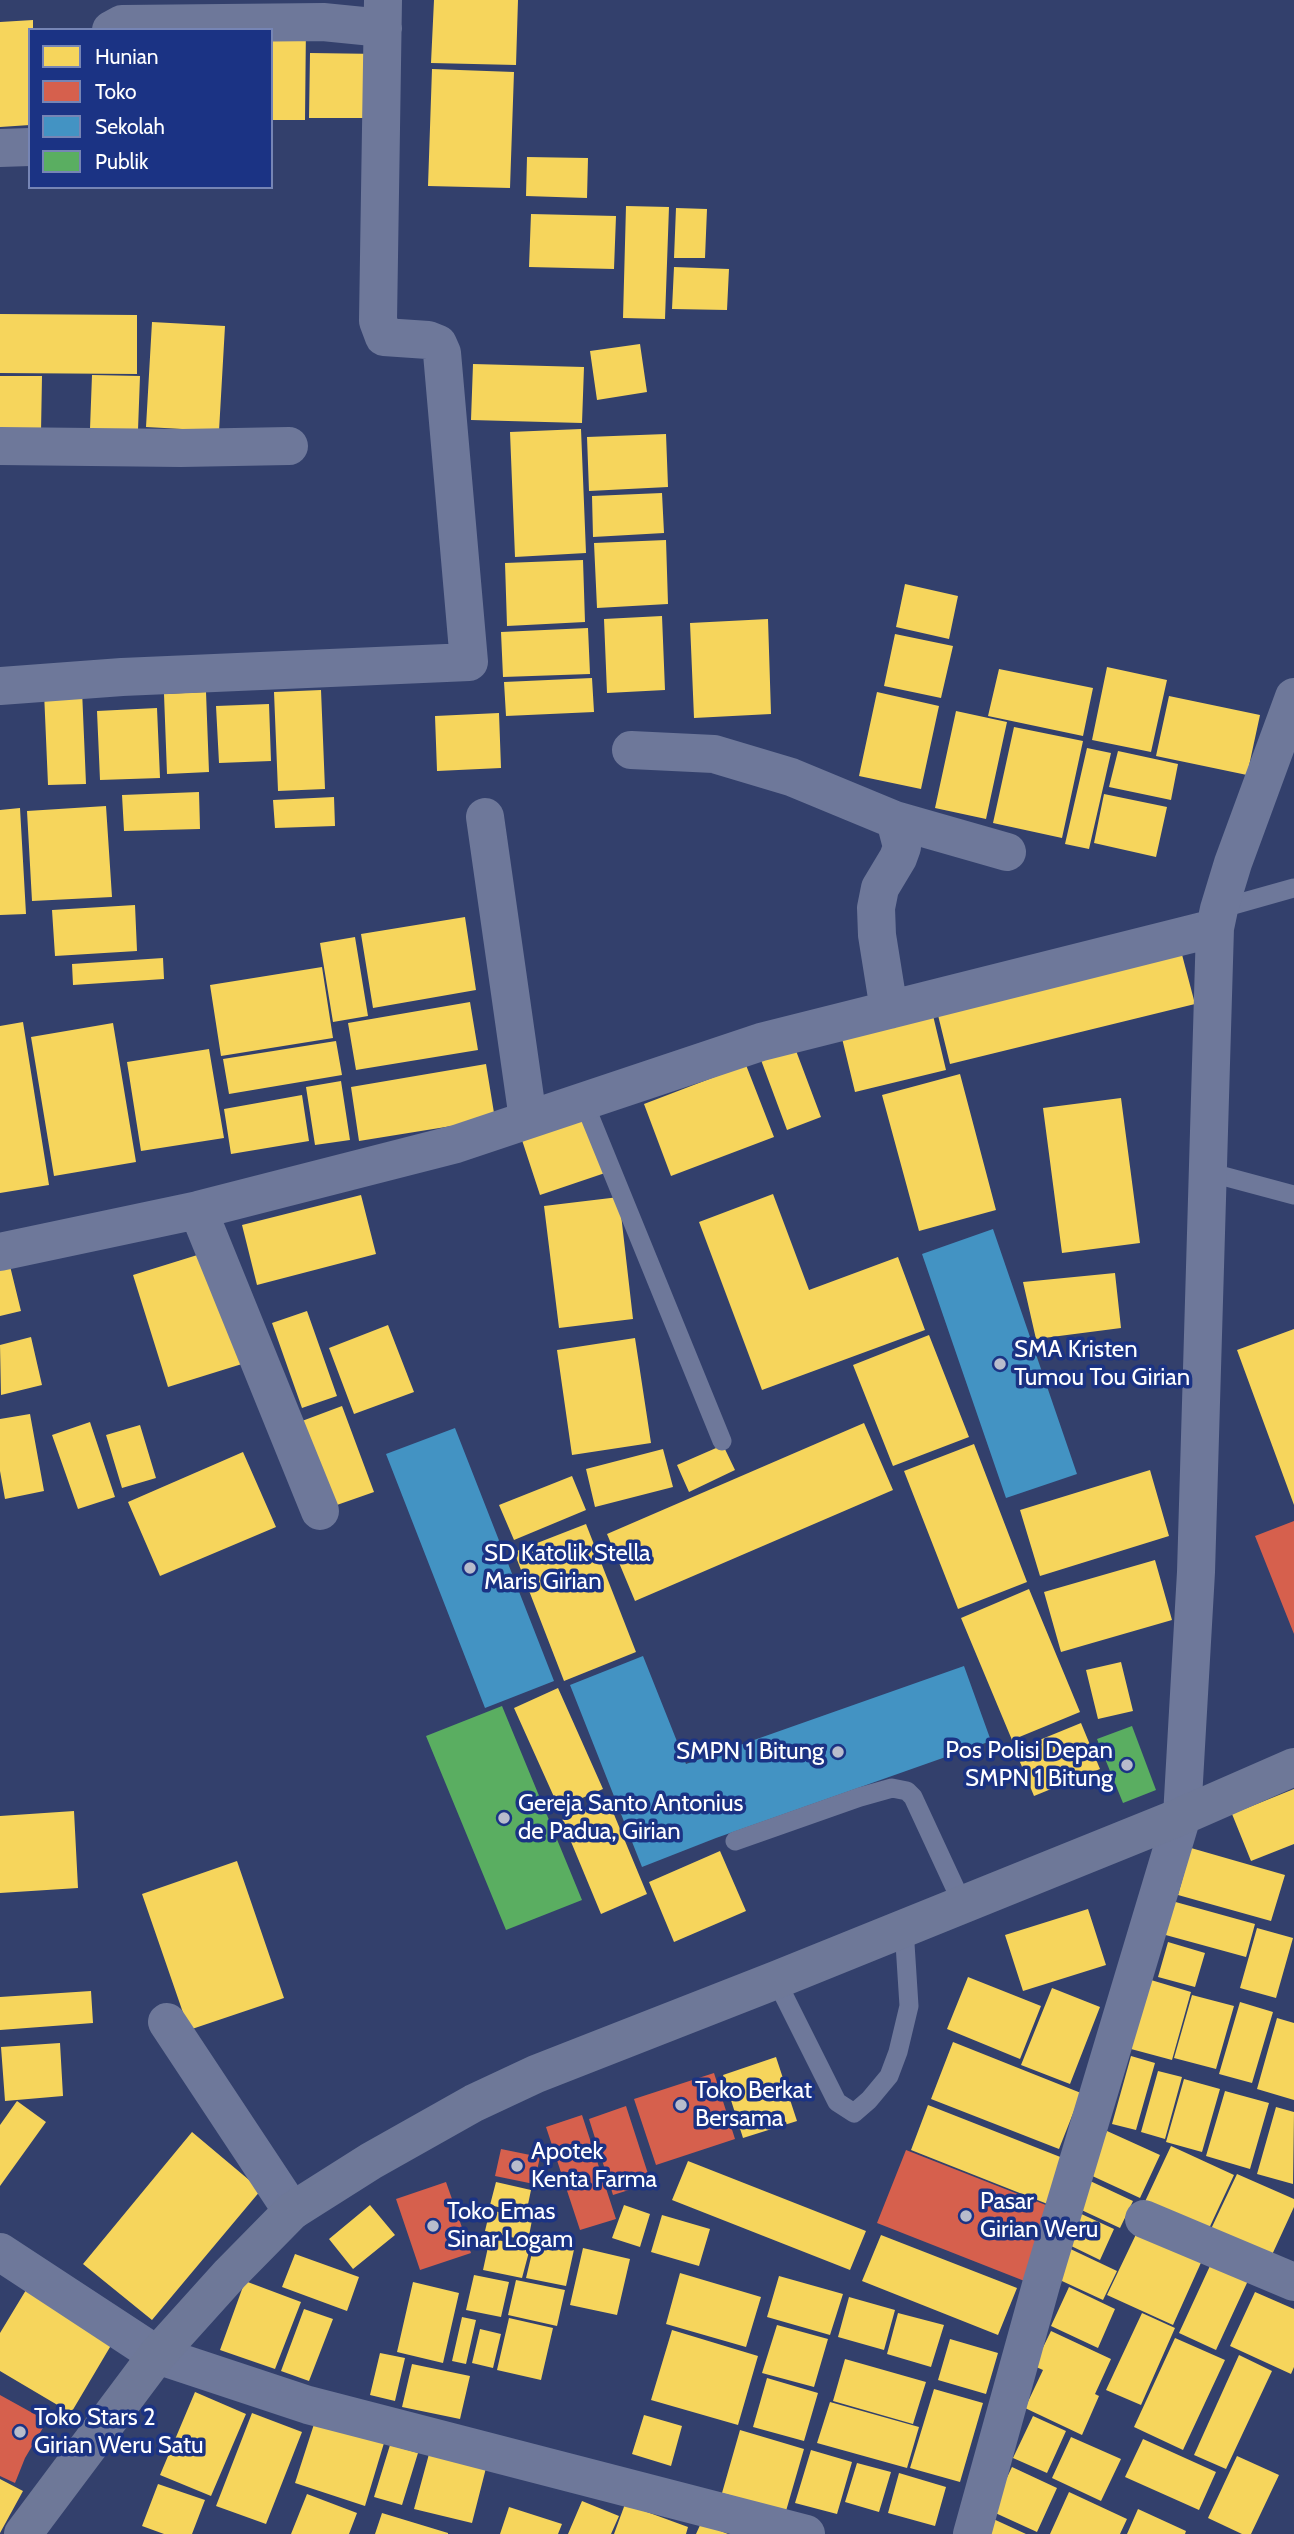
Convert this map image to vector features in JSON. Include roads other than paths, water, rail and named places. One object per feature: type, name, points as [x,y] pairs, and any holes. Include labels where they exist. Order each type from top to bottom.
[{"type":"highway","points":[[23,2534],[157,2355],[230,2274],[292,2211],[371,2161],[474,2103],[536,2074],[963,1905],[1182,1816],[1294,1767]]},
{"type":"street","points":[[104,0],[108,28]]},
{"type":"street","points":[[0,686],[122,677],[469,662],[442,353],[438,344],[428,340],[384,337],[378,321],[383,14],[323,22],[122,24],[113,28]]},
{"type":"street","points":[[0,148],[28,147]]},
{"type":"street","points":[[0,446],[289,446]]},
{"type":"street","points":[[972,2534],[1041,2285],[1182,1816],[1196,1572],[1217,918],[1294,696]]},
{"type":"street","points":[[631,750],[714,754],[792,777],[895,820],[1007,852]]},
{"type":"street","points":[[485,817],[528,1119]]},
{"type":"street","points":[[889,1010],[877,935],[876,908],[880,888],[902,847],[895,820]]},
{"type":"street","points":[[0,1252],[198,1210],[456,1144],[761,1042],[889,1010],[1217,918]]},
{"type":"street","points":[[198,1210],[320,1511]]},
{"type":"street","points":[[167,2022],[292,2211]]},
{"type":"street","points":[[1144,2219],[1294,2282]]},
{"type":"street","points":[[0,2252],[157,2355],[308,2405],[806,2534]]},
{"type":"lane","points":[[1217,918],[1294,888]]},
{"type":"lane","points":[[583,1100],[722,1441]]},
{"type":"lane","points":[[1208,1172],[1294,1195]]},
{"type":"lane","points":[[735,1841],[860,1797],[892,1788],[907,1791],[913,1797],[963,1905]]},
{"type":"lane","points":[[776,1980],[838,2102],[854,2113],[889,2076],[898,2052],[909,2006],[904,1928]]},
{"type":"place","name":"SMA Kristen Tumou Tou Girian","points":[[1000,1364]]},
{"type":"place","name":"SD Katolik Stella Maris Girian","points":[[470,1568]]},
{"type":"place","name":"SMPN 1 Bitung","points":[[838,1752]]},
{"type":"place","name":"Pos Polisi Depan SMPN 1 Bitung","points":[[1127,1765]]},
{"type":"place","name":"Gereja Santo Antonius de Padua, Girian","points":[[504,1818]]},
{"type":"place","name":"Toko Berkat Bersama","points":[[681,2105]]},
{"type":"place","name":"Apotek Kenta Farma","points":[[517,2166]]},
{"type":"place","name":"Pasar Girian Weru","points":[[966,2216]]},
{"type":"place","name":"Toko Emas Sinar Logam","points":[[433,2226]]},
{"type":"place","name":"Toko Stars 2 Girian Weru Satu","points":[[20,2432]]}]
